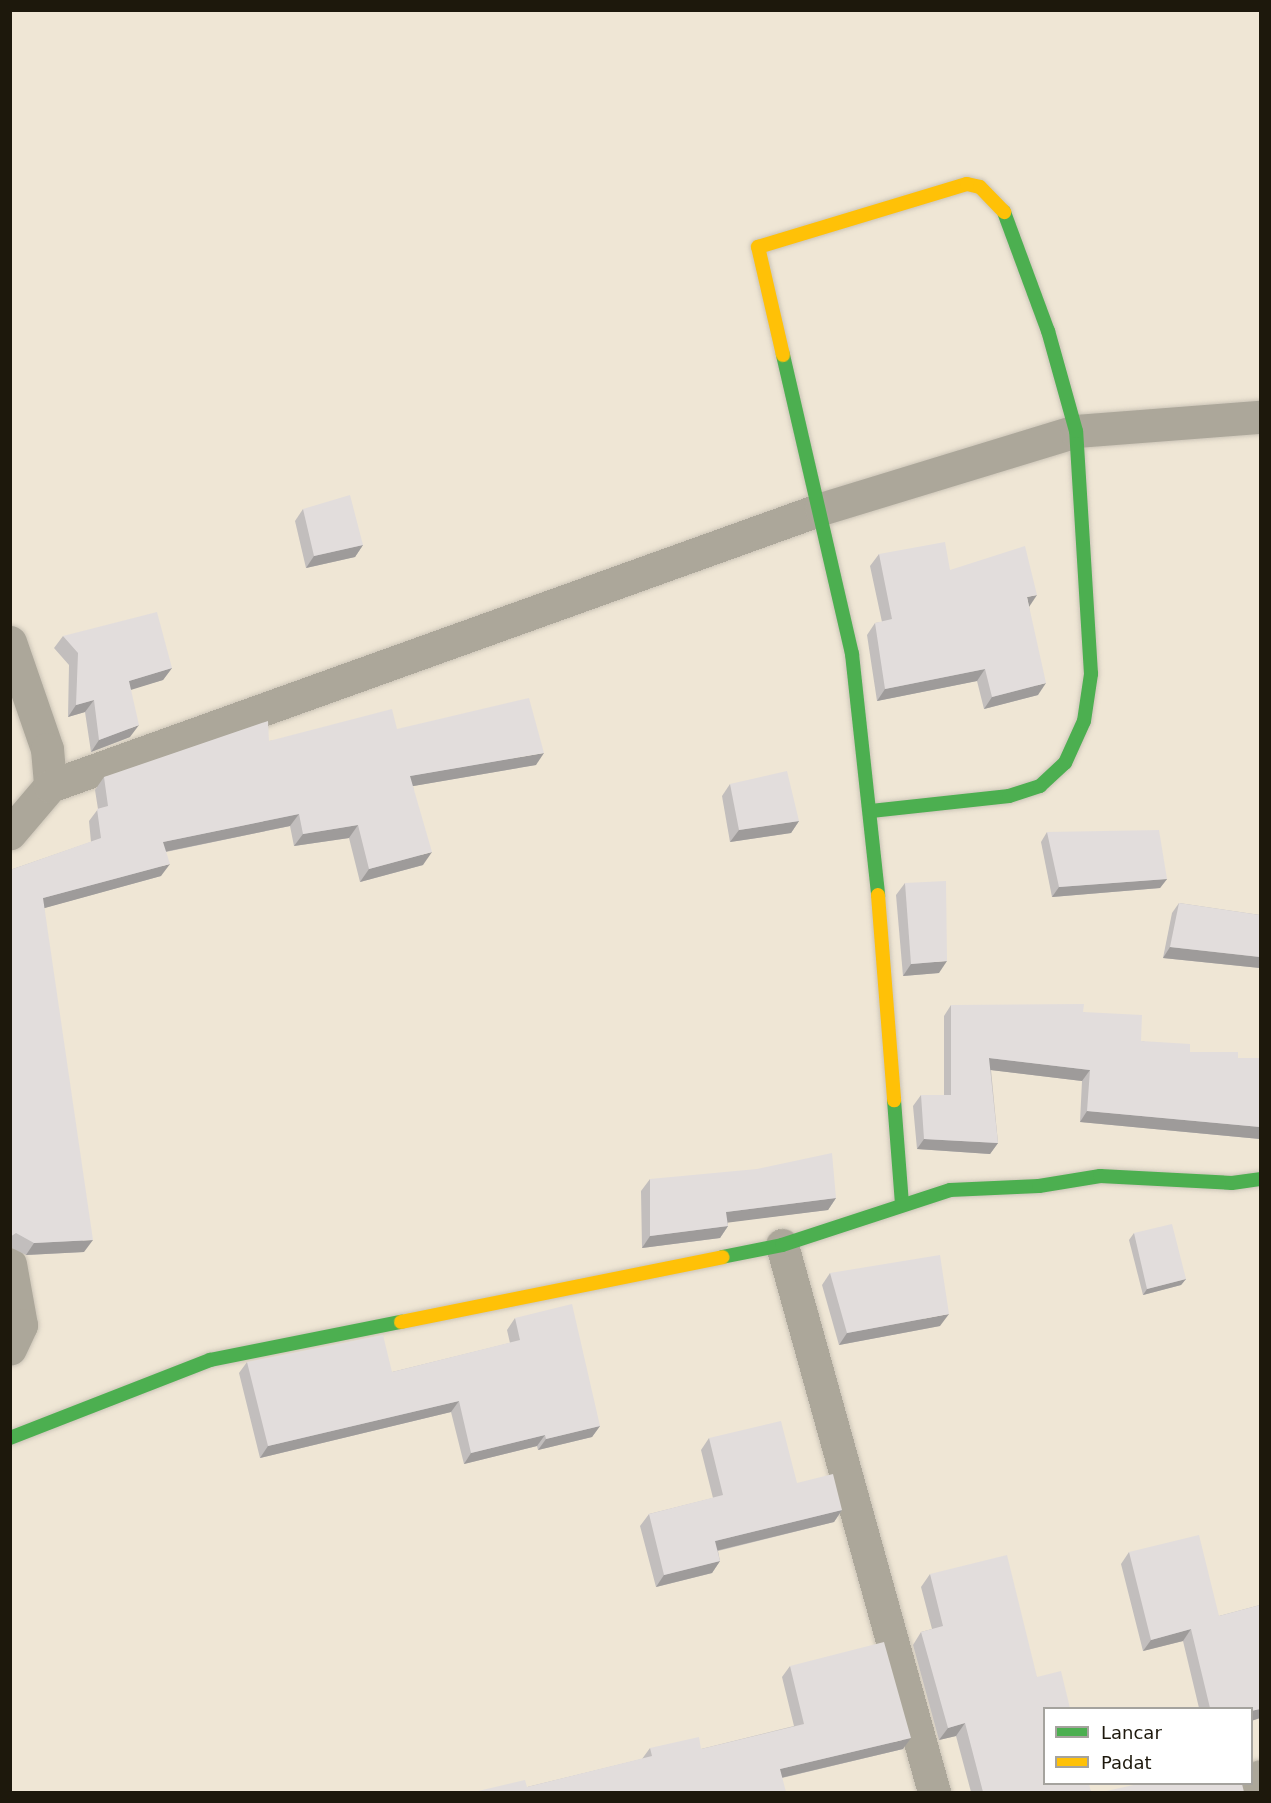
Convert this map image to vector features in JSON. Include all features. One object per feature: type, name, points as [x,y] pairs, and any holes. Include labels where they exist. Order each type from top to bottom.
[{"type":"street","points":[[871,811],[1009,796],[1041,786],[1065,763],[1084,721],[1091,674],[1076,431],[1048,331],[1001,205],[980,187],[967,184],[766,240],[758,247],[757,258],[821,509],[852,654],[871,811],[902,1203]]},
{"type":"street","points":[[10,833],[50,786],[821,509],[1076,431],[1260,417]]},
{"type":"street","points":[[10,642],[47,749],[50,786]]},
{"type":"street","points":[[10,1438],[210,1360],[782,1245],[902,1203],[950,1190],[1039,1186],[1100,1176],[1232,1183],[1260,1179]]},
{"type":"street","points":[[782,1245],[934,1792]]},
{"type":"street","points":[[10,1264],[21,1325],[10,1349]]},
{"type":"street","points":[[1257,1792],[1260,1776]]},
{"type":"building","points":[[350,495],[363,545],[314,556],[303,509]]},
{"type":"building","points":[[945,542],[950,570],[1025,546],[1037,595],[1027,597],[1046,683],[992,697],[985,669],[885,689],[875,623],[892,619],[879,554]]},
{"type":"building","points":[[157,612],[172,668],[129,681],[139,725],[99,740],[94,700],[76,705],[78,653],[63,636]]},
{"type":"building","points":[[529,698],[544,753],[410,776],[432,852],[369,869],[358,825],[303,834],[299,814],[163,842],[170,864],[43,898],[93,1240],[34,1243],[16,1233],[10,1237],[10,870],[101,838],[97,809],[108,806],[104,777],[268,721],[269,741],[392,709],[397,729]]},
{"type":"building","points":[[787,771],[799,821],[739,830],[730,784]]},
{"type":"building","points":[[1159,830],[1167,879],[1059,887],[1047,832]]},
{"type":"building","points":[[946,881],[947,961],[911,964],[905,883]]},
{"type":"building","points":[[1179,903],[1260,915],[1260,957],[1170,947]]},
{"type":"building","points":[[1084,1004],[1083,1012],[1142,1015],[1141,1041],[1190,1044],[1190,1052],[1238,1052],[1238,1058],[1260,1058],[1260,1127],[1087,1111],[1090,1070],[989,1058],[998,1143],[924,1139],[921,1095],[951,1095],[951,1005]]},
{"type":"building","points":[[832,1153],[836,1198],[726,1212],[728,1226],[650,1236],[650,1179],[757,1169]]},
{"type":"building","points":[[1172,1224],[1186,1279],[1147,1289],[1134,1233]]},
{"type":"building","points":[[940,1255],[949,1314],[847,1333],[830,1273]]},
{"type":"building","points":[[572,1304],[600,1426],[546,1439],[545,1435],[471,1453],[459,1401],[268,1446],[247,1362],[383,1335],[392,1372],[520,1340],[515,1318]]},
{"type":"building","points":[[781,1421],[797,1483],[833,1474],[842,1510],[715,1541],[720,1561],[664,1575],[649,1514],[723,1495],[709,1438]]},
{"type":"building","points":[[1199,1535],[1219,1616],[1260,1605],[1260,1709],[1253,1711],[1253,1707],[1210,1707],[1191,1629],[1151,1640],[1129,1552]]},
{"type":"building","points":[[1007,1555],[1037,1677],[1061,1671],[1070,1707],[1043,1707],[1043,1785],[1089,1785],[1091,1792],[983,1792],[965,1723],[948,1728],[921,1632],[943,1626],[930,1574]]},
{"type":"building","points":[[884,1642],[911,1738],[780,1769],[786,1792],[474,1792],[525,1780],[527,1787],[652,1756],[650,1748],[699,1737],[701,1749],[804,1724],[790,1666]]},
{"type":"building","points":[[1134,1785],[1242,1785],[1244,1792],[1102,1792]]},
{"type":"traffic: fast","points":[[871,811],[1009,796],[1040,786],[1065,763],[1084,721],[1091,674],[1076,431],[1048,331],[1004,212]]},
{"type":"traffic: fast","points":[[783,355],[852,654],[878,895]]},
{"type":"traffic: fast","points":[[894,1100],[902,1203]]},
{"type":"traffic: fast","points":[[722,1257],[782,1245],[950,1190],[1039,1186],[1100,1176],[1232,1183],[1260,1179]]},
{"type":"traffic: fast","points":[[10,1438],[210,1360],[401,1322]]},
{"type":"traffic: slow","points":[[783,355],[758,247],[967,184],[980,187],[1004,212]]},
{"type":"traffic: slow","points":[[878,895],[894,1100]]},
{"type":"traffic: slow","points":[[401,1322],[722,1257]]}]
